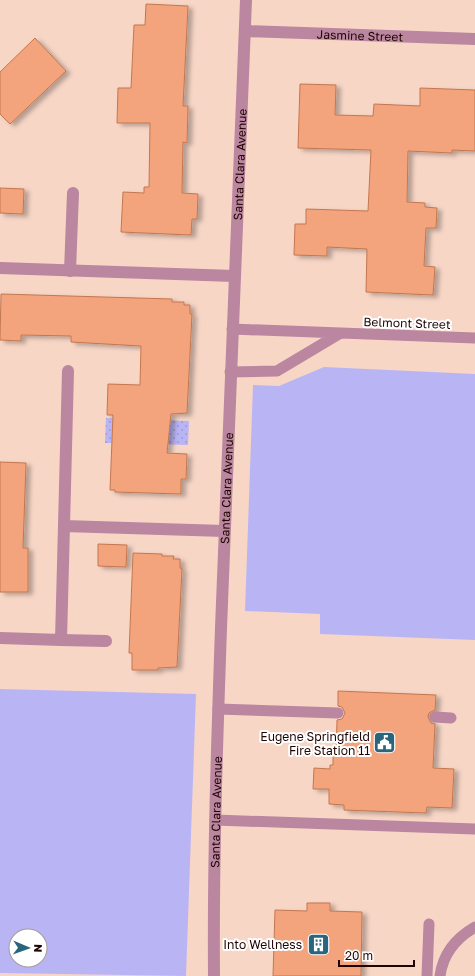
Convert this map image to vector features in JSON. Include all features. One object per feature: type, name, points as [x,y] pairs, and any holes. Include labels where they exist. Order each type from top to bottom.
[{"type":"street","name":"Santa Clara Avenue","points":[[214,976],[215,820],[218,709],[230,372],[246,0]]},
{"type":"street","name":"Jasmine Street","points":[[245,31],[475,39]]},
{"type":"street","points":[[70,271],[73,193]]},
{"type":"street","points":[[0,268],[234,276]]},
{"type":"street","points":[[61,640],[68,371]]},
{"type":"street","points":[[64,526],[224,531]]},
{"type":"street","points":[[0,638],[106,642]]},
{"type":"lane","name":"Belmont Street","points":[[232,329],[475,338]]},
{"type":"lane","points":[[230,372],[277,372],[339,334]]},
{"type":"lane","points":[[218,709],[338,713]]},
{"type":"lane","points":[[435,717],[451,718]]},
{"type":"lane","points":[[215,820],[475,829]]},
{"type":"lane","points":[[427,976],[429,924]]},
{"type":"lane","points":[[440,976],[444,960],[453,944],[463,934],[475,927]]},
{"type":"shaded area","points":[[324,367],[475,374],[475,640],[320,634],[320,614],[245,611],[253,385],[279,386]]},
{"type":"shaded area","points":[[106,418],[189,421],[188,445],[105,443]]},
{"type":"shaded area","points":[[0,689],[196,694],[186,976],[0,973]]},
{"type":"building","points":[[146,4],[188,6],[183,106],[188,106],[187,143],[183,142],[182,193],[198,194],[197,219],[192,219],[191,235],[121,232],[123,192],[144,193],[144,187],[149,187],[150,123],[117,123],[118,88],[131,88],[134,25],[145,25]]},
{"type":"building","points":[[35,38],[66,71],[10,124],[0,114],[0,72]]},
{"type":"building","points":[[300,84],[336,85],[335,115],[373,116],[374,104],[420,106],[420,88],[475,90],[475,151],[452,150],[452,153],[408,151],[407,202],[425,203],[425,207],[437,208],[436,228],[426,228],[424,266],[435,267],[433,295],[366,292],[367,249],[327,247],[327,256],[294,255],[295,224],[306,224],[306,209],[368,211],[371,150],[298,148]]},
{"type":"building","points":[[0,188],[24,189],[23,214],[0,213]]},
{"type":"building","points":[[1,294],[172,299],[172,302],[184,302],[184,305],[190,305],[190,314],[192,314],[187,413],[171,414],[167,453],[187,454],[186,479],[181,479],[181,494],[115,492],[115,490],[110,490],[113,415],[107,415],[108,384],[140,385],[141,346],[71,342],[71,336],[21,335],[21,341],[0,340]]},
{"type":"building","points":[[0,462],[26,463],[23,548],[28,548],[28,592],[0,592]]},
{"type":"building","points":[[98,544],[127,545],[126,567],[98,566]]},
{"type":"building","points":[[133,553],[162,554],[162,556],[174,556],[173,559],[180,559],[180,568],[182,569],[177,667],[158,668],[158,670],[132,670],[132,653],[129,653]]},
{"type":"building","name":"Eugene Springfield Fire Station 11","points":[[338,691],[436,695],[435,710],[429,713],[428,717],[431,723],[435,724],[433,768],[454,769],[452,808],[427,807],[426,813],[344,810],[344,805],[329,804],[329,789],[313,789],[314,768],[330,769],[330,765],[333,765],[333,755],[336,754],[337,720],[342,719],[345,713],[342,707],[338,706]]},
{"type":"building","name":"Into Wellness","points":[[307,903],[330,903],[330,911],[362,912],[361,976],[273,976],[275,910],[307,911]]},
{"type":"place","name":"Eugene Springfield Fire Station 11","points":[[385,743]]},
{"type":"place","name":"Into Wellness","points":[[318,944]]}]
